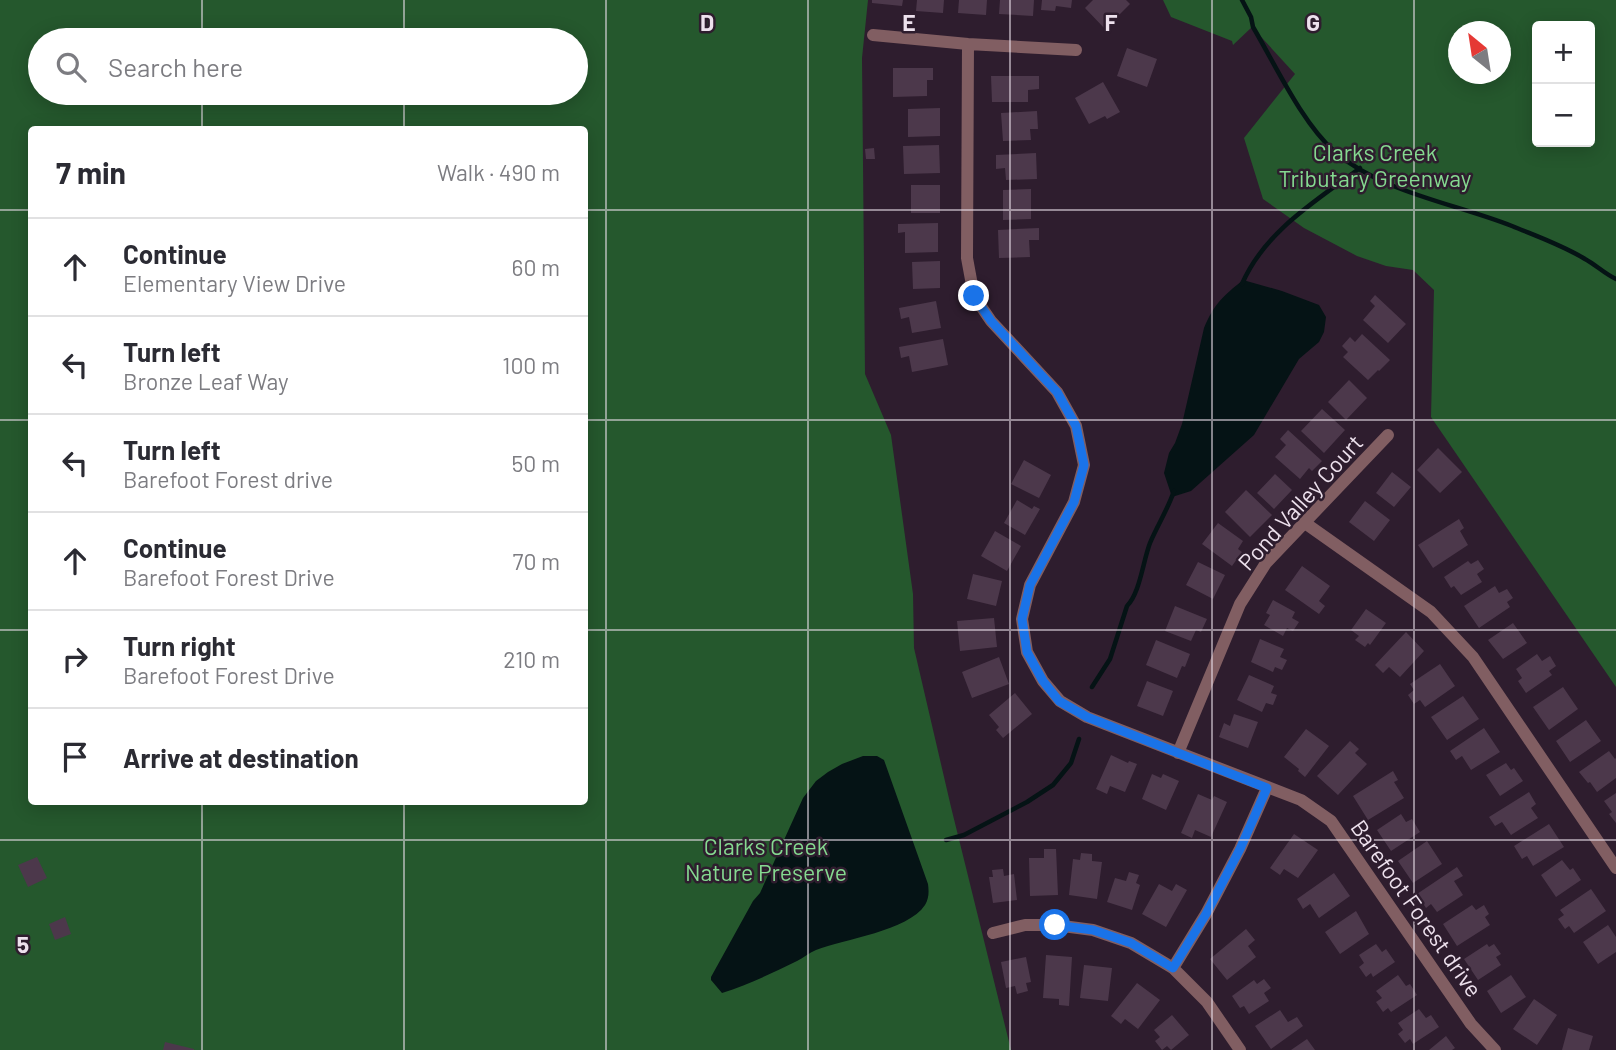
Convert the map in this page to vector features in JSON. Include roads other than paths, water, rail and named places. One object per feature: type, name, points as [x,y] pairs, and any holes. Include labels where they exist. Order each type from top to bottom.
[{"type":"street","points":[[873,35],[1076,50]]},
{"type":"street","points":[[968,44],[967,258],[974,296],[991,321],[1057,392],[1076,426],[1084,465],[1074,502],[1030,585],[1022,619],[1027,652],[1043,681],[1059,701],[1087,717],[1178,753]]},
{"type":"street","name":"Pond Valley Court","points":[[1178,753],[1240,604],[1266,564],[1388,435]]},
{"type":"street","points":[[1305,523],[1432,612],[1473,657],[1614,863]]},
{"type":"street","name":"Barefoot Forest drive","points":[[1178,753],[1301,800],[1331,821],[1471,1024],[1495,1050]]},
{"type":"street","points":[[1173,968],[1206,914],[1240,849],[1267,788]]},
{"type":"street","points":[[993,933],[1025,925],[1055,925],[1093,930],[1131,943],[1173,968],[1207,1002],[1240,1050]]},
{"type":"waterway","points":[[1242,0],[1253,27],[1290,93],[1312,126],[1335,152],[1375,178],[1558,245],[1616,279]]},
{"type":"waterway","points":[[1242,284],[1264,248],[1293,218],[1360,168]]},
{"type":"waterway","points":[[1092,687],[1110,659],[1127,606],[1138,585],[1150,543],[1174,491]]},
{"type":"waterway","points":[[946,840],[964,835],[1053,785],[1071,763],[1079,739]]},
{"type":"park label","name":"Clarks Creek Tributary Greenway","points":[[1375,165]]},
{"type":"park label","name":"Clarks Creek Nature Preserve","points":[[766,859]]}]
